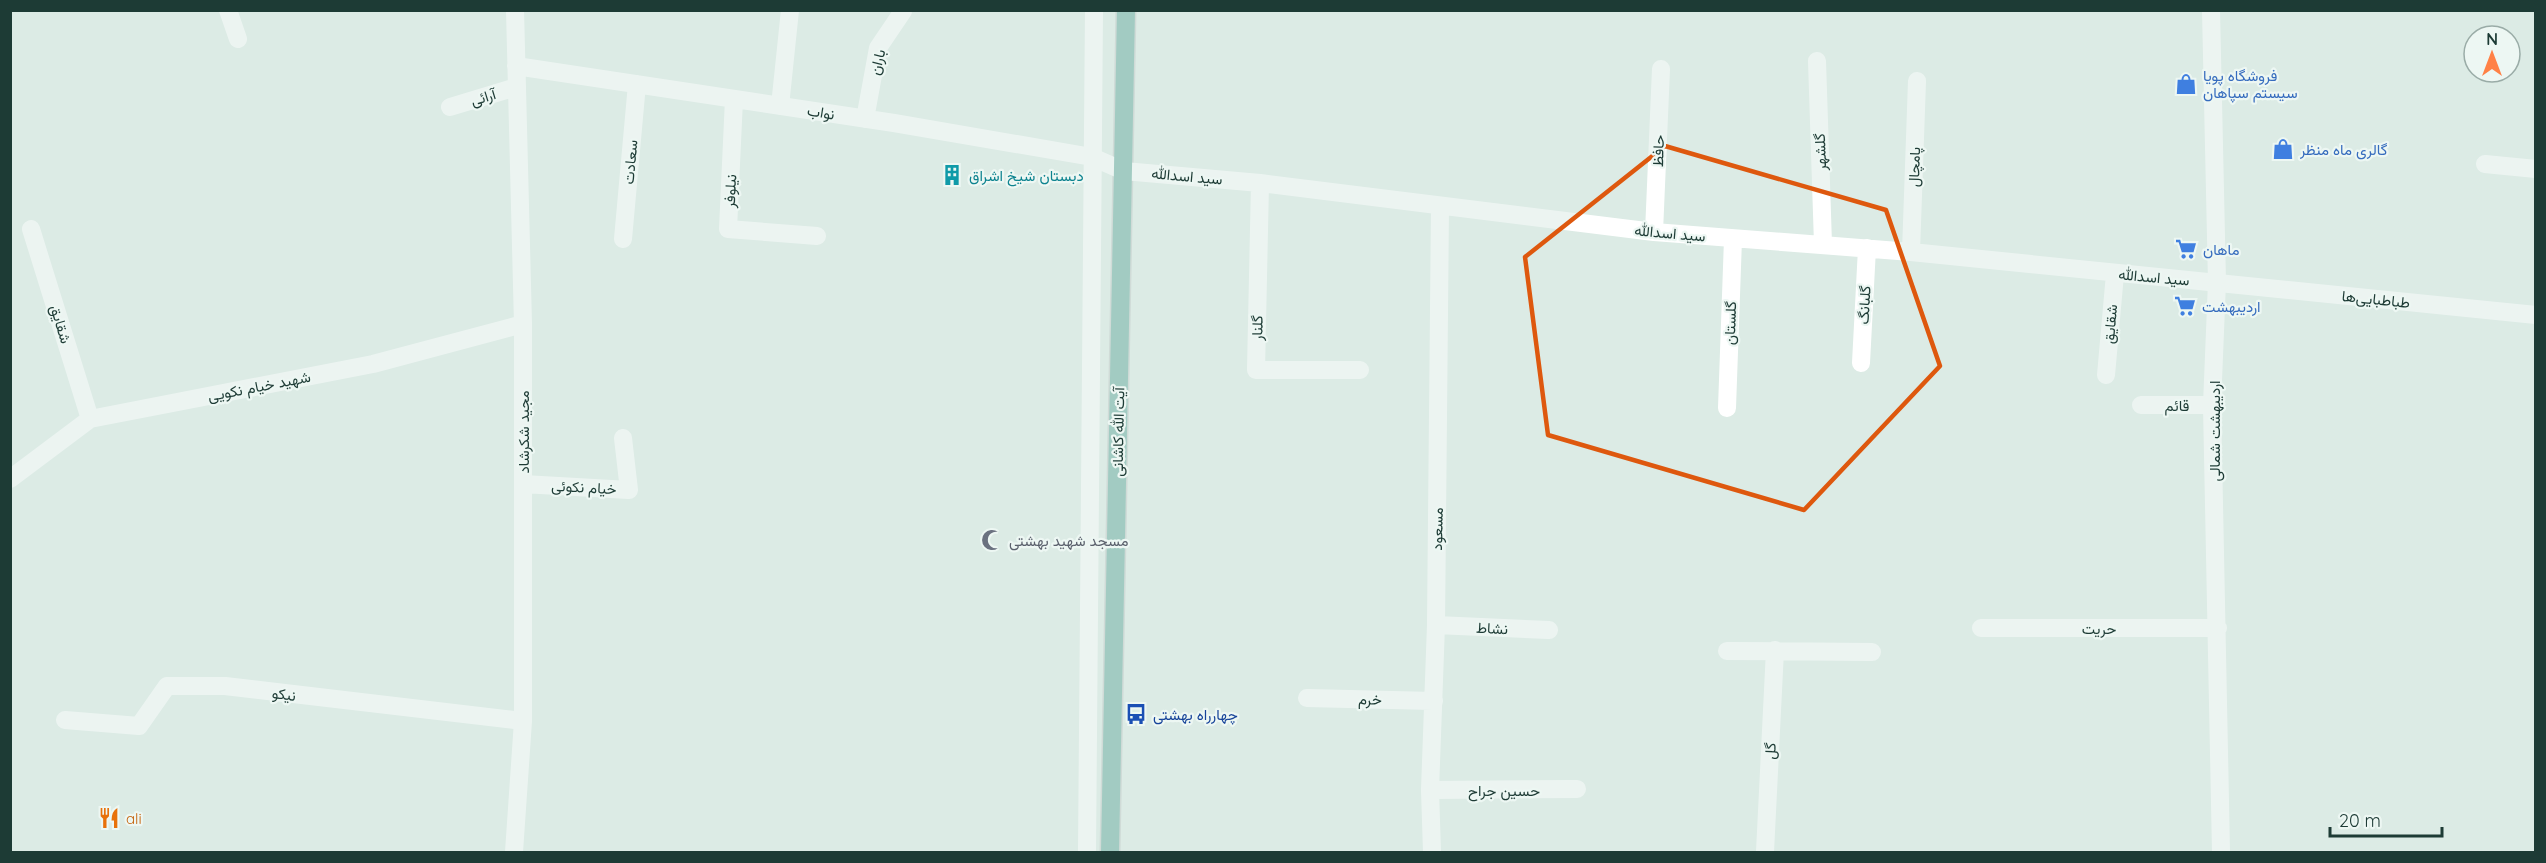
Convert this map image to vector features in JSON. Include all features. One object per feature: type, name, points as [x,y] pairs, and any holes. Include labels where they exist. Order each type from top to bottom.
[{"type":"main road","name":"آیت الله کاشانی","points":[[1110,852],[1126,10]]},
{"type":"main road","points":[[1110,823],[1125,852]]},
{"type":"street","points":[[228,10],[238,39]]},
{"type":"street","name":"مجید شکرشاد","points":[[514,852],[523,721],[523,324],[515,10]]},
{"type":"street","points":[[780,106],[790,10]]},
{"type":"street","name":"آیت الله کاشانی","points":[[1087,852],[1094,10]]},
{"type":"street","name":"اردیبهشت شمالی","points":[[2211,10],[2217,282],[2212,405],[2222,852]]},
{"type":"street","name":"باران","points":[[865,119],[878,48],[903,11]]},
{"type":"street","name":"گلشهر","points":[[1817,61],[1822,244]]},
{"type":"street","name":"نواب","points":[[516,66],[865,119],[1092,158],[1124,171]]},
{"type":"street","name":"حافظ","points":[[1654,232],[1661,69]]},
{"type":"street","name":"پامچال","points":[[1911,252],[1917,81]]},
{"type":"street","name":"سعادت","points":[[623,239],[637,84]]},
{"type":"street","name":"آرائی","points":[[450,107],[516,87]]},
{"type":"street","name":"نیلوفر","points":[[734,99],[728,229],[817,236]]},
{"type":"street","points":[[2485,164],[2535,169]]},
{"type":"street","name":"سید اسدالله","points":[[1124,171],[1260,183],[1654,232],[1822,244],[2115,274],[2217,282]]},
{"type":"street","name":"گلنار","points":[[1260,183],[1256,370],[1360,370]]},
{"type":"street","name":"مسعود","points":[[1432,852],[1430,790],[1436,625],[1440,206]]},
{"type":"street","name":"شقایق","points":[[31,229],[90,419]]},
{"type":"street","name":"گلستان","points":[[1727,408],[1733,239]]},
{"type":"street","name":"گلبانگ","points":[[1861,363],[1867,248]]},
{"type":"street","name":"شقایق","points":[[2106,375],[2115,274]]},
{"type":"street","name":"طباطبایی‌ها","points":[[2217,282],[2535,315]]},
{"type":"street","name":"شهید خیام نکویی","points":[[10,479],[90,419],[373,364],[523,324]]},
{"type":"street","name":"قائم","points":[[2141,405],[2212,405]]},
{"type":"street","name":"خیام نکوئی","points":[[523,483],[629,490],[623,438]]},
{"type":"street","name":"نشاط","points":[[1436,625],[1549,630]]},
{"type":"street","name":"حریت","points":[[1981,628],[2218,628]]},
{"type":"street","name":"گل","points":[[1765,852],[1775,650]]},
{"type":"street","points":[[1727,651],[1872,652]]},
{"type":"street","name":"نیکو","points":[[65,720],[139,726],[167,686],[225,686],[523,721]]},
{"type":"street","name":"خرم","points":[[1307,698],[1434,701]]},
{"type":"street","name":"حسین جراح","points":[[1430,790],[1577,789]]},
{"type":"highlighted area","points":[[1665,146],[1886,210],[1940,366],[1804,510],[1548,435],[1525,257]]},
{"type":"place","name":"فروشگاه پویا سیستم سپاهان","points":[[2186,84]]},
{"type":"place","name":"گالری ماه منظر","points":[[2283,149]]},
{"type":"place","name":"دبستان شیخ اشراق","points":[[952,175]]},
{"type":"place","name":"ماهان","points":[[2186,249]]},
{"type":"place","name":"اردیبهشت","points":[[2185,306]]},
{"type":"place","name":"مسجد شهید بهشتی","points":[[992,540]]},
{"type":"place","name":"چهارراه بهشتی","points":[[1136,714]]},
{"type":"place","name":"ali","points":[[109,818]]}]
